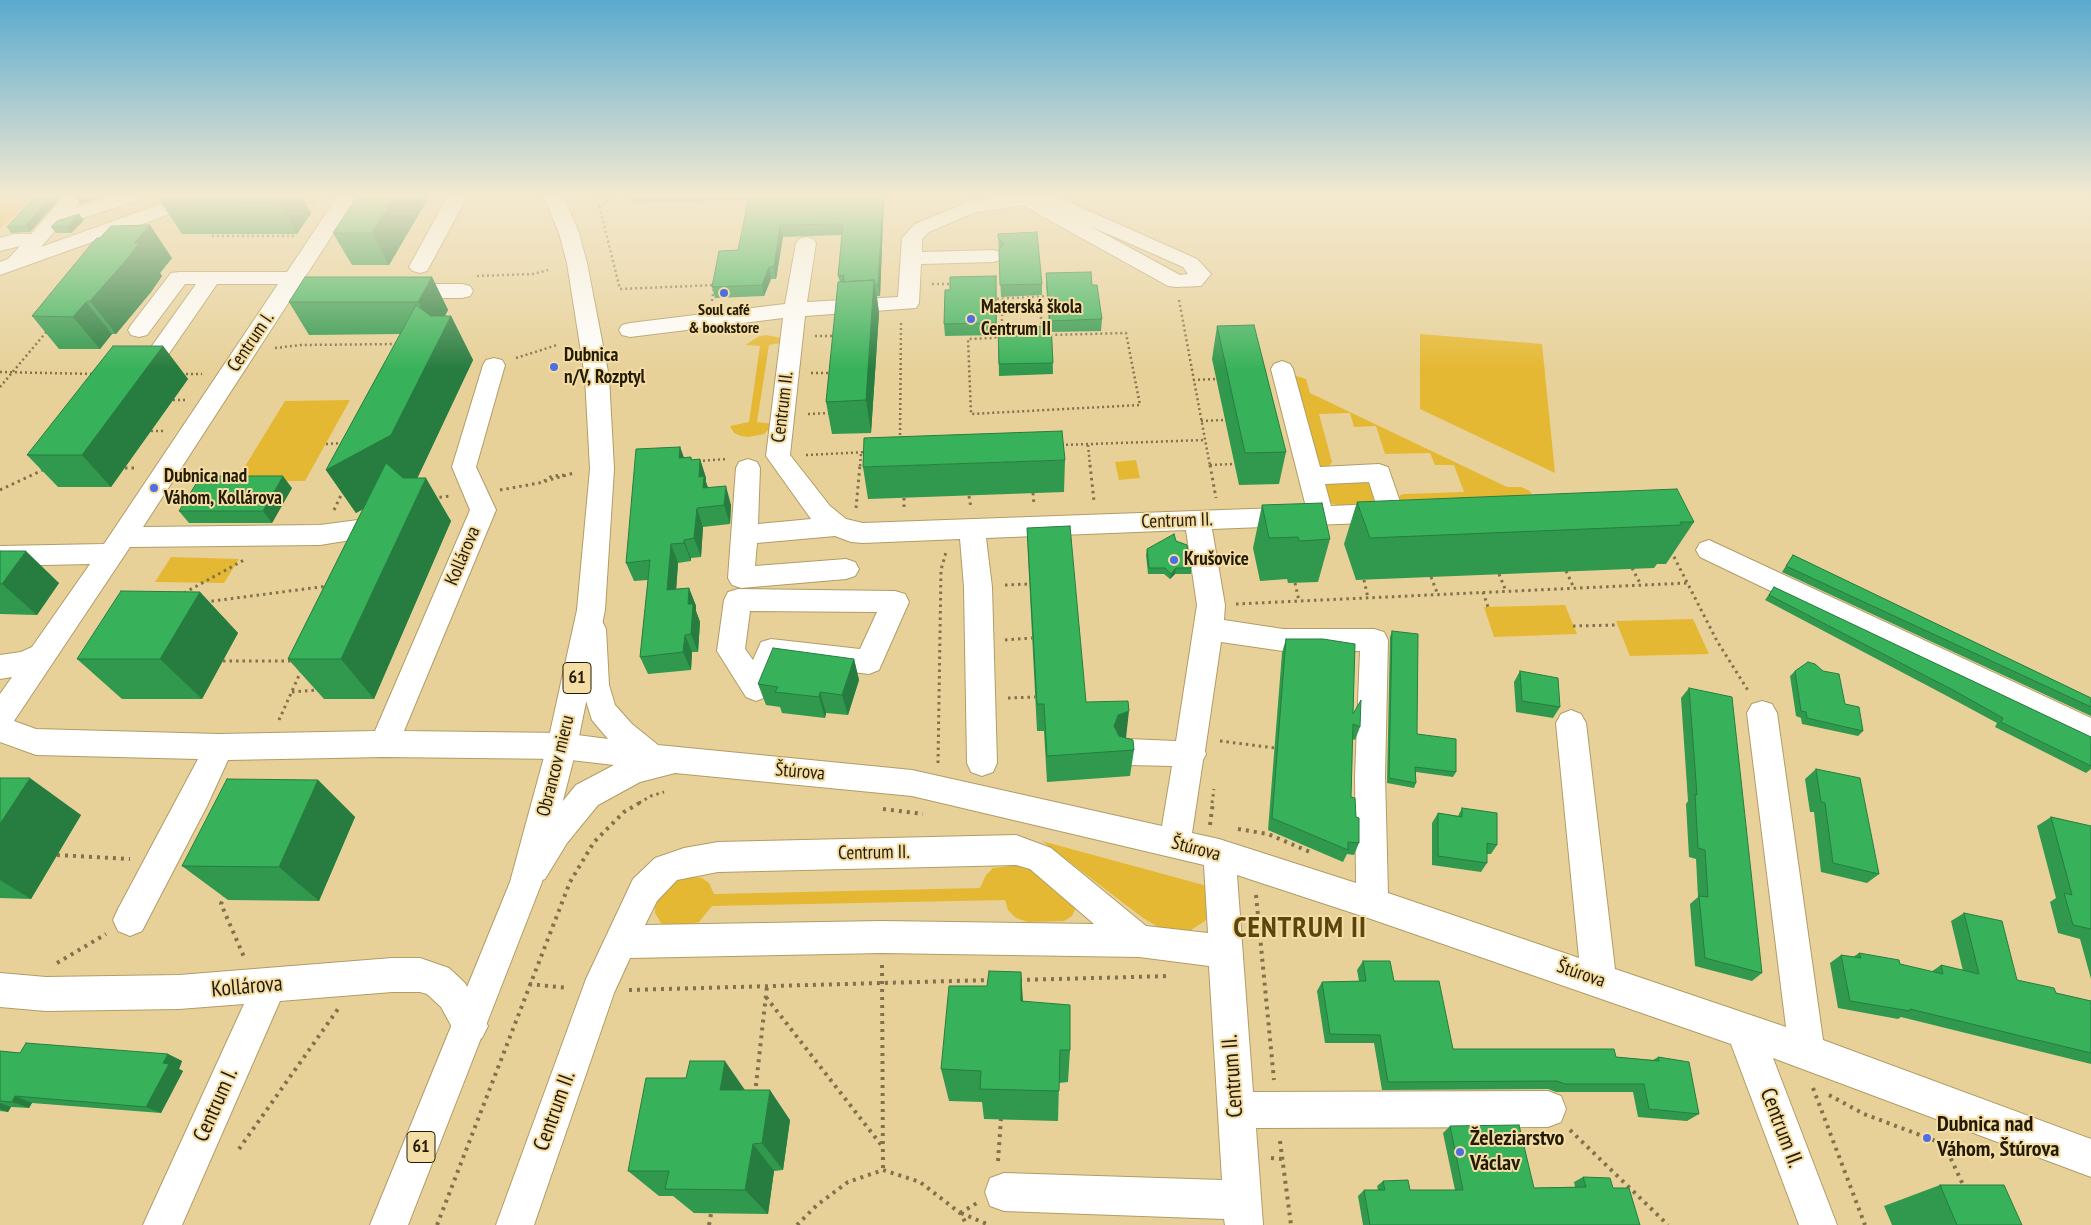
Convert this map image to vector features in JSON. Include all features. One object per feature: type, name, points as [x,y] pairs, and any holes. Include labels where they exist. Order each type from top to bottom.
[{"type":"street","points":[[7,267],[21,254]]},
{"type":"street","points":[[7,267],[40,254]]},
{"type":"street","name":"Centrum I.","points":[[0,718],[117,545],[234,366],[295,288],[314,254]]},
{"type":"street","points":[[420,267],[427,254]]},
{"type":"street","name":"Obrancov mieru","points":[[389,1225],[526,882],[562,746],[591,610],[602,469],[597,378],[575,254]]},
{"type":"street","name":"Centrum II.","points":[[804,254],[795,310],[778,456],[821,513],[847,517],[851,532],[863,534],[1401,513],[1379,473],[1310,476]]},
{"type":"street","points":[[630,330],[795,310],[906,294],[911,254]]},
{"type":"street","points":[[974,254],[993,256]]},
{"type":"street","points":[[1127,254],[1176,281],[1193,281],[1200,274],[1190,263],[1170,254]]},
{"type":"street","points":[[139,330],[179,278],[211,278],[295,288]]},
{"type":"street","points":[[160,350],[211,278]]},
{"type":"street","points":[[381,292],[462,291]]},
{"type":"street","name":"Kollárova","points":[[384,744],[483,510],[464,467],[494,366]]},
{"type":"street","points":[[1282,369],[1321,515]]},
{"type":"street","points":[[739,463],[744,535],[741,578],[846,569]]},
{"type":"street","points":[[744,535],[847,517]]},
{"type":"street","points":[[1175,843],[1191,754],[1210,617],[1198,521]]},
{"type":"street","points":[[0,556],[92,553],[117,545],[320,536],[373,528]]},
{"type":"street","points":[[972,529],[978,587],[982,763]]},
{"type":"street","points":[[1710,550],[2091,732]]},
{"type":"street","points":[[738,600],[895,602],[869,662],[772,650],[756,689],[731,651],[738,600]]},
{"type":"street","points":[[591,610],[595,685],[602,711],[621,733],[651,757]]},
{"type":"street","points":[[1210,617],[1283,640],[1374,640],[1370,776],[1372,903]]},
{"type":"street","points":[[0,667],[42,656]]},
{"type":"street","points":[[1762,713],[1802,1051]]},
{"type":"street","points":[[1571,723],[1599,980]]},
{"type":"street","points":[[0,729],[36,742],[219,748],[384,744],[562,746]]},
{"type":"street","name":"Štúrova","points":[[562,746],[681,761],[912,783],[1219,854],[1372,903],[1744,1030],[2091,1158]]},
{"type":"street","points":[[130,920],[196,796],[219,748]]},
{"type":"street","points":[[1128,752],[1191,754]]},
{"type":"street","points":[[526,882],[556,832],[587,795],[634,770],[681,761]]},
{"type":"street","name":"Centrum II.","points":[[515,1225],[598,991],[645,890],[666,869],[684,862],[718,856],[1016,850],[1040,858],[1139,941]]},
{"type":"street","name":"Centrum II.","points":[[1001,1178],[1243,1212],[1224,952],[1219,854]]},
{"type":"street","points":[[620,942],[882,937],[1139,941],[1224,952]]},
{"type":"street","name":"Kollárova","points":[[0,990],[46,994],[179,992],[420,975],[438,980],[453,995],[470,1026]]},
{"type":"street","name":"Centrum I.","points":[[162,1225],[263,985]]},
{"type":"street","name":"Centrum II.","points":[[1744,1030],[1818,1225]]},
{"type":"street","points":[[1236,1110],[1548,1109]]},
{"type":"path","points":[[611,254],[620,289],[714,285]]},
{"type":"path","points":[[533,274],[548,270]]},
{"type":"path","points":[[708,321],[716,277]]},
{"type":"path","points":[[900,441],[906,294],[959,284]]},
{"type":"path","points":[[995,291],[996,299]]},
{"type":"path","points":[[986,299],[1057,296]]},
{"type":"path","points":[[1002,299],[1002,335],[994,338],[968,339],[971,414],[1140,406],[1126,333],[1054,336],[1043,334],[1039,297]]},
{"type":"path","points":[[0,387],[52,325]]},
{"type":"path","points":[[46,332],[55,332]]},
{"type":"path","points":[[268,349],[301,345],[400,344]]},
{"type":"path","points":[[532,352],[557,345]]},
{"type":"path","points":[[176,374],[203,374],[234,366]]},
{"type":"path","points":[[0,372],[104,374]]},
{"type":"path","points":[[1194,380],[1216,379]]},
{"type":"path","points":[[173,400],[185,400]]},
{"type":"path","points":[[1202,421],[1225,420]]},
{"type":"path","points":[[151,431],[164,431]]},
{"type":"path","points":[[1058,446],[1205,440]]},
{"type":"path","points":[[326,444],[351,443]]},
{"type":"path","points":[[1088,444],[1097,524]]},
{"type":"path","points":[[847,517],[861,452]]},
{"type":"path","points":[[778,456],[870,452]]},
{"type":"path","points":[[689,461],[739,463]]},
{"type":"path","points":[[1210,465],[1234,464]]},
{"type":"path","points":[[0,490],[52,466]]},
{"type":"path","points":[[125,468],[138,468]]},
{"type":"path","points":[[431,498],[477,494],[539,483],[574,474],[552,476],[539,483]]},
{"type":"path","points":[[320,536],[344,490]]},
{"type":"path","points":[[1667,544],[1717,641],[1762,713]]},
{"type":"path","points":[[937,788],[941,570],[948,547]]},
{"type":"path","points":[[181,595],[247,559]]},
{"type":"path","points":[[1632,568],[1640,585]]},
{"type":"path","points":[[1566,571],[1574,588]]},
{"type":"path","points":[[1499,574],[1506,591]]},
{"type":"path","points":[[1430,577],[1438,595]]},
{"type":"path","points":[[1364,580],[1368,598]]},
{"type":"path","points":[[1294,583],[1299,601]]},
{"type":"path","points":[[1210,617],[1299,601],[1688,583]]},
{"type":"path","points":[[204,602],[336,584]]},
{"type":"path","points":[[1483,592],[1488,607]]},
{"type":"path","points":[[1573,626],[1617,625]]},
{"type":"path","points":[[223,661],[297,660]]},
{"type":"path","points":[[267,746],[303,668]]},
{"type":"path","points":[[291,692],[323,690]]},
{"type":"path","points":[[1220,741],[1275,748]]},
{"type":"path","points":[[58,855],[161,860]]},
{"type":"path","points":[[1252,866],[1276,1110],[1291,1225]]},
{"type":"path","points":[[228,886],[222,904],[263,985]]},
{"type":"path","points":[[50,967],[130,920]]},
{"type":"path","points":[[882,937],[883,1170]]},
{"type":"path","points":[[1010,980],[1177,976]]},
{"type":"path","points":[[239,1149],[360,978]]},
{"type":"path","points":[[528,984],[598,991],[1000,980]]},
{"type":"path","points":[[755,1095],[767,986]]},
{"type":"path","points":[[766,997],[882,1146]]},
{"type":"path","points":[[1802,1051],[1813,1086],[1865,1225]]},
{"type":"path","points":[[1548,1109],[1668,1225]]},
{"type":"path","points":[[1000,1119],[1001,1178]]},
{"type":"path","points":[[1944,1144],[1969,1198]]},
{"type":"path","points":[[797,1225],[817,1206],[848,1182],[883,1170],[920,1182],[960,1213],[989,1225]]},
{"type":"path","points":[[960,1213],[967,1225]]},
{"type":"path","points":[[709,1225],[711,1214]]},
{"type":"shaded area","points":[[1420,334],[1542,344],[1555,473],[1420,409]]},
{"type":"shaded area","points":[[766,335],[781,338],[786,342],[769,345],[757,422],[774,424],[764,434],[748,437],[741,436],[734,433],[730,426],[749,422],[760,346],[745,345],[758,337]]},
{"type":"shaded area","points":[[1293,377],[1306,379],[1310,393],[1507,487],[1521,487],[1530,491],[1532,495],[1401,502],[1399,499],[1400,495],[1404,494],[1464,492],[1454,465],[1435,465],[1430,453],[1385,454],[1376,426],[1354,427],[1350,413],[1319,414],[1332,462],[1329,466],[1319,466]]},
{"type":"shaded area","points":[[350,400],[305,481],[236,481],[285,401]]},
{"type":"shaded area","points":[[1136,460],[1140,478],[1119,480],[1115,462]]},
{"type":"shaded area","points":[[1362,481],[1371,485],[1376,497],[1372,503],[1342,507],[1328,502],[1324,487],[1330,483]]},
{"type":"shaded area","points":[[171,557],[239,559],[224,583],[155,582]]},
{"type":"shaded area","points":[[1565,605],[1577,634],[1494,637],[1484,607]]},
{"type":"shaded area","points":[[1693,619],[1709,654],[1630,656],[1616,621]]},
{"type":"shaded area","points":[[1042,841],[1211,887],[1212,910],[1205,921],[1191,930],[1176,932],[1160,928],[1143,918]]},
{"type":"shaded area","points":[[1020,865],[1032,869],[1076,907],[1072,916],[1064,921],[1028,922],[1016,918],[1008,910],[1005,900],[712,906],[699,922],[673,930],[661,923],[655,913],[655,902],[673,878],[685,876],[702,878],[709,883],[714,894],[980,888],[986,875],[993,868]]},
{"type":"building","points":[[83,254],[131,254],[90,301],[86,302],[73,317],[32,316]]},
{"type":"building","points":[[718,254],[776,254],[774,267],[769,267],[762,285],[712,287]]},
{"type":"building","points":[[840,254],[880,254],[878,285],[875,285],[874,280],[843,282],[844,275],[838,276]]},
{"type":"building","points":[[999,254],[1039,254],[1042,284],[1000,285]]},
{"type":"building","points":[[1091,272],[1092,285],[1097,285],[1102,319],[1050,321],[1046,273]]},
{"type":"building","name":"Materská škola Centrum II","points":[[996,276],[996,323],[944,324],[945,290],[950,290],[950,277]]},
{"type":"building","points":[[305,277],[432,277],[418,302],[289,302]]},
{"type":"building","points":[[874,280],[866,400],[826,402],[838,282]]},
{"type":"building","points":[[416,305],[431,316],[451,316],[391,435],[326,470]]},
{"type":"building","points":[[1254,325],[1286,452],[1245,453],[1217,326]]},
{"type":"building","points":[[1051,326],[1053,363],[999,364],[998,327]]},
{"type":"building","points":[[113,346],[163,346],[82,455],[27,455]]},
{"type":"building","points":[[1062,431],[1065,460],[863,467],[864,438]]},
{"type":"building","points":[[680,447],[679,458],[691,457],[691,460],[700,459],[699,477],[704,476],[703,488],[726,486],[724,505],[697,508],[694,538],[684,540],[684,543],[671,544],[667,590],[689,588],[688,604],[693,604],[691,634],[685,635],[683,652],[640,657],[650,560],[626,563],[636,449]]},
{"type":"building","points":[[386,463],[403,478],[426,478],[341,659],[288,659]]},
{"type":"building","points":[[201,476],[283,476],[263,511],[179,511]]},
{"type":"building","points":[[1677,489],[1694,522],[1680,522],[1682,525],[1370,538],[1357,502]]},
{"type":"building","points":[[1322,503],[1330,539],[1299,541],[1298,537],[1269,538],[1262,505]]},
{"type":"building","points":[[1070,526],[1086,702],[1128,701],[1129,711],[1118,715],[1114,726],[1119,736],[1133,740],[1134,750],[1047,756],[1044,704],[1037,704],[1027,528]]},
{"type":"building","points":[[1174,534],[1176,541],[1187,545],[1191,568],[1176,568],[1171,574],[1165,568],[1149,568],[1147,549]]},
{"type":"building","points":[[0,551],[26,551],[2,584],[0,584]]},
{"type":"building","points":[[1793,555],[2091,698],[2091,707],[1786,566]]},
{"type":"building","points":[[1774,587],[2091,737],[2091,766],[2001,722],[2003,718],[1953,690],[1769,595]]},
{"type":"building","points":[[121,591],[200,592],[160,659],[77,659]]},
{"type":"building","points":[[1392,631],[1418,634],[1417,734],[1456,739],[1456,772],[1415,767],[1416,783],[1389,778]]},
{"type":"building","points":[[1286,639],[1323,639],[1355,644],[1353,714],[1361,700],[1360,727],[1353,724],[1351,797],[1355,798],[1356,817],[1359,818],[1359,843],[1348,842],[1348,850],[1272,818]]},
{"type":"building","points":[[773,648],[854,659],[842,695],[820,692],[819,697],[775,692],[778,687],[758,684]]},
{"type":"building","points":[[1808,662],[1815,664],[1823,671],[1839,674],[1845,704],[1859,707],[1863,731],[1807,718],[1806,712],[1801,711],[1795,671]]},
{"type":"building","points":[[1520,671],[1558,678],[1560,707],[1522,701]]},
{"type":"building","points":[[1689,688],[1732,697],[1762,973],[1705,958],[1699,896],[1708,897],[1705,850],[1698,848],[1695,794],[1697,795]]},
{"type":"building","points":[[1816,769],[1860,778],[1879,874],[1833,863],[1825,803],[1821,802]]},
{"type":"building","points":[[0,778],[30,778],[0,824]]},
{"type":"building","points":[[227,779],[318,780],[279,867],[182,866]]},
{"type":"building","points":[[1462,808],[1497,813],[1497,845],[1487,843],[1487,863],[1438,856],[1438,813],[1462,817]]},
{"type":"building","points":[[2051,817],[2091,826],[2091,929],[2073,925],[2064,893],[2072,895]]},
{"type":"building","points":[[1964,913],[2002,921],[2017,980],[2054,988],[2056,993],[2091,1001],[2091,1053],[1910,1009],[1910,1011],[1850,1001],[1841,955],[1861,958],[1859,953],[1899,960],[1900,964],[1943,974],[1941,965],[1979,974]]},
{"type":"building","points":[[1363,961],[1390,961],[1394,981],[1439,981],[1453,1049],[1614,1049],[1616,1057],[1659,1061],[1658,1057],[1689,1062],[1699,1114],[1649,1109],[1644,1084],[1565,1084],[1557,1081],[1388,1082],[1380,1035],[1330,1034],[1322,982],[1366,981]]},
{"type":"building","points":[[989,971],[1021,972],[1021,1001],[1070,1005],[1070,1050],[1060,1050],[1059,1091],[980,1089],[981,1071],[941,1069],[949,986],[987,986]]},
{"type":"building","points":[[26,1043],[168,1054],[163,1063],[169,1064],[146,1107],[15,1096],[12,1102],[0,1101],[0,1051],[20,1053]]},
{"type":"building","points":[[690,1061],[725,1061],[720,1090],[770,1090],[762,1143],[753,1144],[745,1190],[665,1189],[669,1171],[628,1171],[646,1078],[686,1078]]},
{"type":"building","points":[[1519,1125],[1534,1188],[1586,1187],[1583,1177],[1610,1178],[1613,1188],[1629,1188],[1640,1225],[1370,1225],[1364,1190],[1385,1190],[1383,1181],[1408,1180],[1410,1190],[1463,1190],[1450,1126]]},
{"type":"building","points":[[1940,1185],[2004,1185],[2022,1225],[1957,1225]]},
{"type":"place","name":"Soul café & bookstore","points":[[724,293]]},
{"type":"place","name":"Materská škola Centrum II","points":[[971,319]]},
{"type":"place","name":"Dubnica n/V, Rozptyl","points":[[554,367]]},
{"type":"place","name":"Dubnica nad Váhom, Kollárova","points":[[154,488]]},
{"type":"place","name":"Krušovice","points":[[1174,560]]},
{"type":"place","name":"Dubnica nad Váhom, Štúrova","points":[[1927,1138]]},
{"type":"place","name":"Železiarstvo Václav","points":[[1460,1152]]},
{"type":"district","name":"CENTRUM II","points":[[1300,929]]}]
